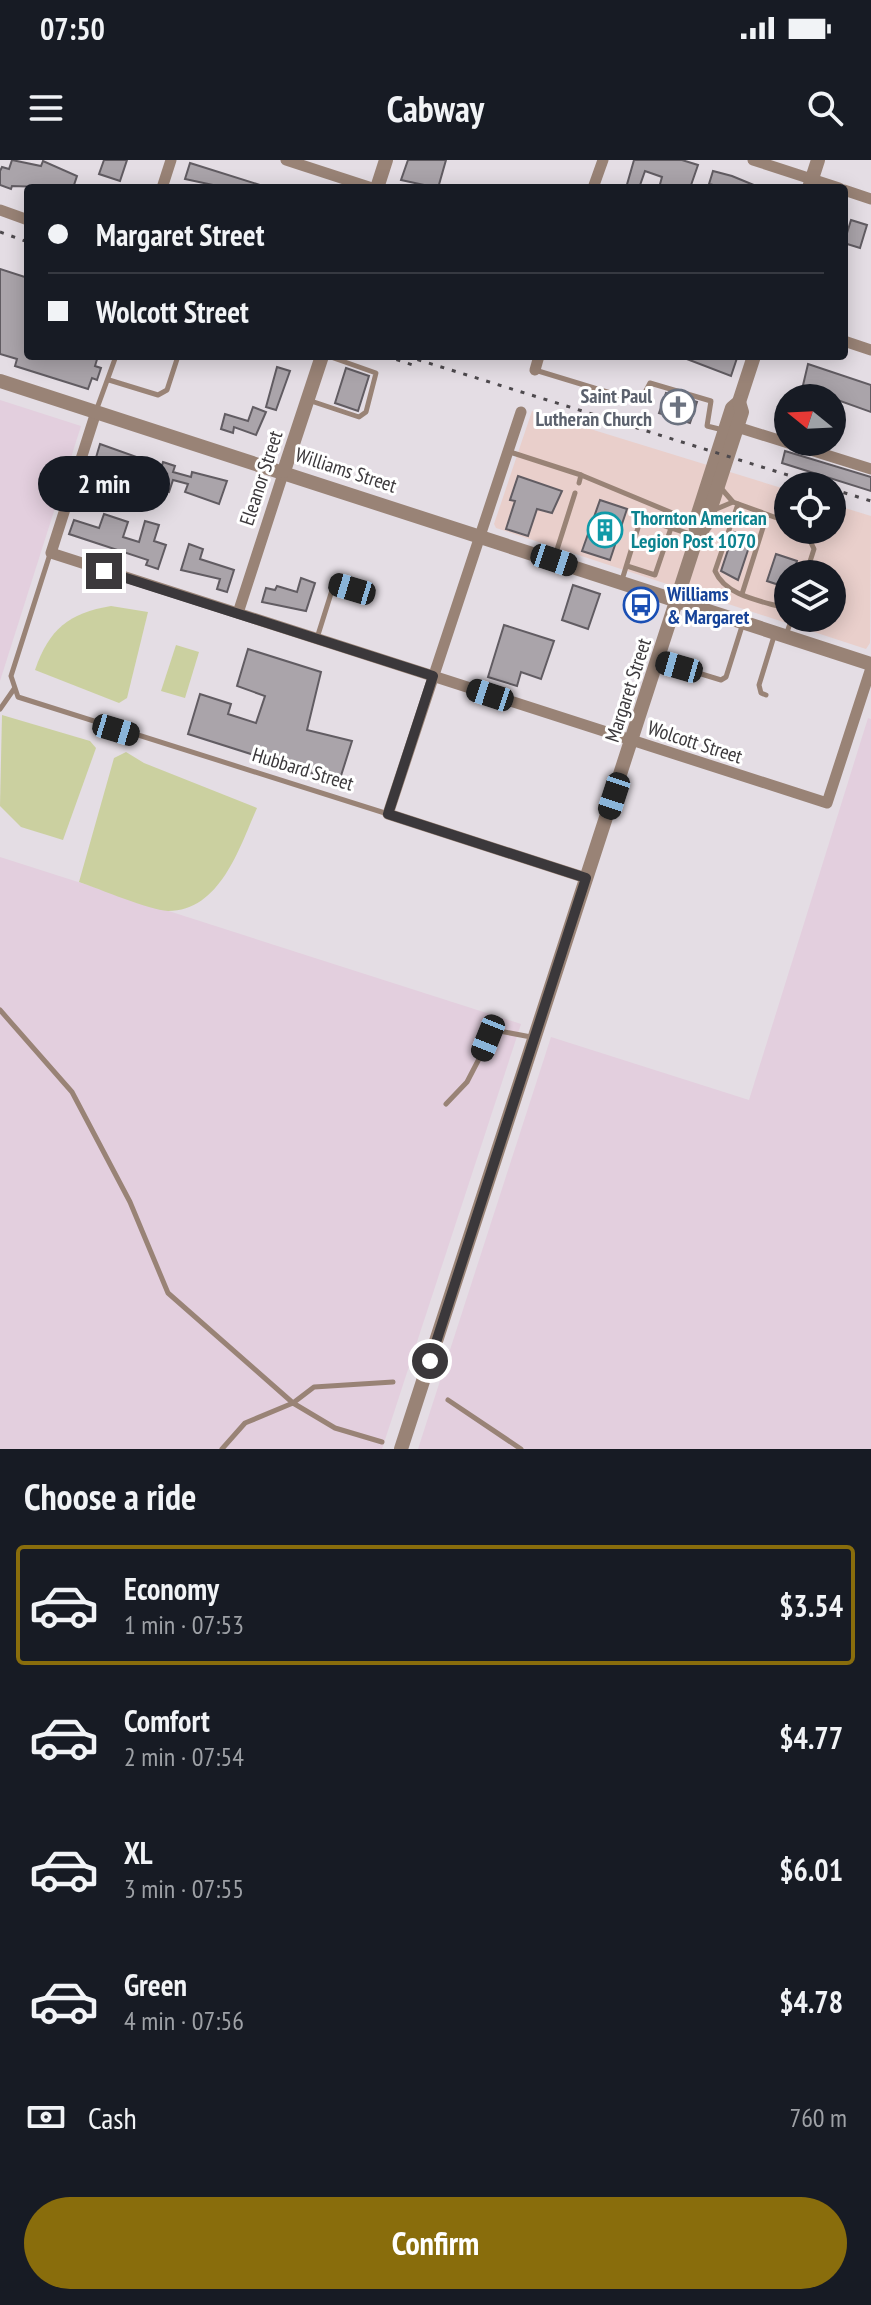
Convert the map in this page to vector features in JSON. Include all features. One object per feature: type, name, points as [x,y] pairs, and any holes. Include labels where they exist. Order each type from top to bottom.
[{"type":"street","points":[[163,184],[171,160]]},
{"type":"street","points":[[286,160],[361,184]]},
{"type":"street","points":[[376,184],[386,160]]},
{"type":"street","points":[[594,184],[603,160]]},
{"type":"street","points":[[753,160],[811,184],[818,160]]},
{"type":"street","points":[[848,191],[871,199]]},
{"type":"street","points":[[0,210],[24,219]]},
{"type":"street","points":[[848,342],[871,350]]},
{"type":"street","name":"Eleanor Street","points":[[238,613],[307,400],[323,360]]},
{"type":"street","points":[[535,370],[538,360]]},
{"type":"street","name":"Margaret Street","points":[[401,1449],[678,601],[730,429],[742,412],[739,402],[753,360]]},
{"type":"street","name":"Williams Street","points":[[0,381],[284,471],[871,666]]},
{"type":"street","points":[[51,553],[96,412]]},
{"type":"street","points":[[388,814],[521,412]]},
{"type":"street","points":[[730,429],[871,469]]},
{"type":"street","name":"Margaret Street","points":[[699,528],[718,485],[730,429]]},
{"type":"street","name":"Wolcott Street","points":[[51,553],[827,803],[871,666]]},
{"type":"street","name":"Hubbard Street","points":[[388,814],[586,878]]},
{"type":"lane","points":[[96,412],[115,360]]},
{"type":"lane","points":[[109,380],[158,395],[167,390],[177,360]]},
{"type":"lane","points":[[307,400],[359,417],[366,412],[376,373],[337,360]]},
{"type":"lane","points":[[535,370],[640,402],[650,383],[711,401],[707,426],[730,429]]},
{"type":"lane","points":[[508,452],[581,475],[699,528]]},
{"type":"lane","points":[[579,483],[581,475]]},
{"type":"lane","points":[[718,485],[736,503],[774,517]]},
{"type":"lane","points":[[554,560],[575,493]]},
{"type":"lane","points":[[709,511],[736,503]]},
{"type":"lane","points":[[736,503],[715,571],[725,587],[774,604]]},
{"type":"lane","points":[[742,594],[767,515]]},
{"type":"lane","points":[[622,582],[641,518],[671,528],[699,528]]},
{"type":"lane","points":[[627,566],[655,575],[671,528]]},
{"type":"lane","points":[[0,709],[14,689],[11,676],[51,553]]},
{"type":"lane","points":[[317,639],[334,584],[369,594]]},
{"type":"lane","points":[[658,661],[721,680],[726,677],[743,622]]},
{"type":"lane","points":[[766,695],[761,693],[759,685],[780,634]]},
{"type":"lane","name":"Hubbard Street","points":[[14,689],[25,702],[388,814]]},
{"type":"lane","points":[[0,1010],[72,1092],[130,1202],[168,1293],[293,1403],[335,1428],[382,1442]]},
{"type":"lane","points":[[446,1104],[467,1082],[494,1030],[534,1038]]},
{"type":"lane","points":[[222,1449],[245,1423],[293,1403],[314,1387],[393,1382]]},
{"type":"lane","points":[[448,1400],[521,1449]]},
{"type":"shaded area","points":[[0,400],[81,426],[0,681]]},
{"type":"shaded area","points":[[532,411],[774,486],[774,544],[846,544],[846,508],[871,516],[870,643],[866,649],[814,632],[846,632],[846,560],[774,560],[774,619],[496,528],[494,524]]},
{"type":"shaded area","points":[[868,718],[871,719],[871,1449],[418,1449],[551,1037],[749,1100]]},
{"type":"shaded area","points":[[0,857],[521,1024],[382,1449],[0,1449]]},
{"type":"green space","points":[[111,606],[148,612],[127,698],[119,703],[35,670],[47,644],[62,625],[83,613]]},
{"type":"green space","points":[[176,645],[199,652],[185,698],[161,691]]},
{"type":"green space","points":[[2,715],[90,741],[96,748],[63,840],[21,827],[0,806]]},
{"type":"green space","points":[[126,752],[144,763],[257,808],[226,874],[202,900],[186,908],[160,910],[79,882],[114,758]]},
{"type":"building","points":[[12,160],[41,166],[43,161],[77,176],[74,184],[24,184],[12,186],[11,189],[0,185],[2,167],[9,169]]},
{"type":"building","points":[[104,160],[127,160],[120,181],[99,174]]},
{"type":"building","points":[[408,160],[446,160],[439,184],[401,180]]},
{"type":"building","points":[[634,160],[682,160],[698,165],[691,184],[660,184],[662,177],[645,171],[640,184],[627,184]]},
{"type":"building","points":[[190,163],[257,184],[208,184],[185,179]]},
{"type":"building","points":[[713,171],[751,184],[709,184]]},
{"type":"building","points":[[851,220],[867,225],[860,248],[848,244]]},
{"type":"building","points":[[0,269],[24,277],[24,360],[97,360],[95,366],[101,368],[97,380],[92,378],[88,389],[15,366],[17,359],[0,354]]},
{"type":"building","points":[[689,360],[736,360],[731,376]]},
{"type":"building","points":[[808,364],[871,385],[871,412],[846,403],[846,384],[803,384]]},
{"type":"building","points":[[277,367],[290,371],[276,410],[266,407]]},
{"type":"building","points":[[346,368],[369,376],[358,411],[335,403]]},
{"type":"building","name":"Saint Paul Lutheran Church","points":[[666,393],[697,402],[690,423],[659,413]]},
{"type":"building","points":[[253,407],[266,412],[256,435],[234,427],[233,433],[221,429],[225,414],[248,421]]},
{"type":"building","points":[[100,444],[148,461],[135,499],[124,496],[129,480],[110,474],[105,492],[99,490],[94,508],[82,505]]},
{"type":"building","points":[[784,456],[802,456],[871,477],[871,491],[846,483],[846,472],[811,472],[782,463]]},
{"type":"building","points":[[163,462],[175,466],[173,472],[191,477],[192,472],[227,481],[219,504],[185,492],[188,484],[173,480],[169,492],[156,488]]},
{"type":"building","points":[[518,476],[562,491],[552,513],[537,509],[528,536],[506,529],[515,501],[510,500]]},
{"type":"building","name":"Thornton American Legion Post 1070","points":[[600,500],[627,509],[610,560],[582,551]]},
{"type":"building","points":[[104,514],[128,522],[123,537],[139,542],[145,521],[159,525],[154,541],[166,545],[158,569],[146,565],[148,560],[69,534],[74,520],[99,528]]},
{"type":"building","points":[[734,532],[752,538],[738,580],[721,571]]},
{"type":"building","points":[[189,544],[203,549],[200,559],[234,570],[227,592],[217,589],[220,579],[181,570]]},
{"type":"building","points":[[776,554],[794,560],[774,560]]},
{"type":"building","points":[[774,560],[774,583],[767,581]]},
{"type":"building","points":[[301,578],[315,583],[306,611],[262,602],[266,588],[275,590],[277,586],[297,592]]},
{"type":"building","points":[[573,585],[600,594],[588,629],[562,620]]},
{"type":"building","points":[[504,625],[554,641],[541,679],[521,672],[517,686],[488,677]]},
{"type":"building","points":[[248,649],[321,672],[307,730],[352,741],[339,782],[188,734],[200,694],[231,704],[228,714],[256,723],[265,696],[237,686]]},
{"type":"railway","points":[[0,232],[24,241]]},
{"type":"railway","points":[[397,360],[416,366]]},
{"type":"railway","points":[[419,360],[778,472]]},
{"type":"railway","points":[[846,493],[871,501]]},
{"type":"place","name":"Saint Paul Lutheran Church","points":[[678,407]]},
{"type":"place","name":"Thornton American Legion Post 1070","points":[[605,530]]},
{"type":"place","name":"Williams & Margaret","points":[[641,605]]},
{"type":"route","points":[[104,571],[433,676],[388,814],[586,878],[430,1361]]}]
